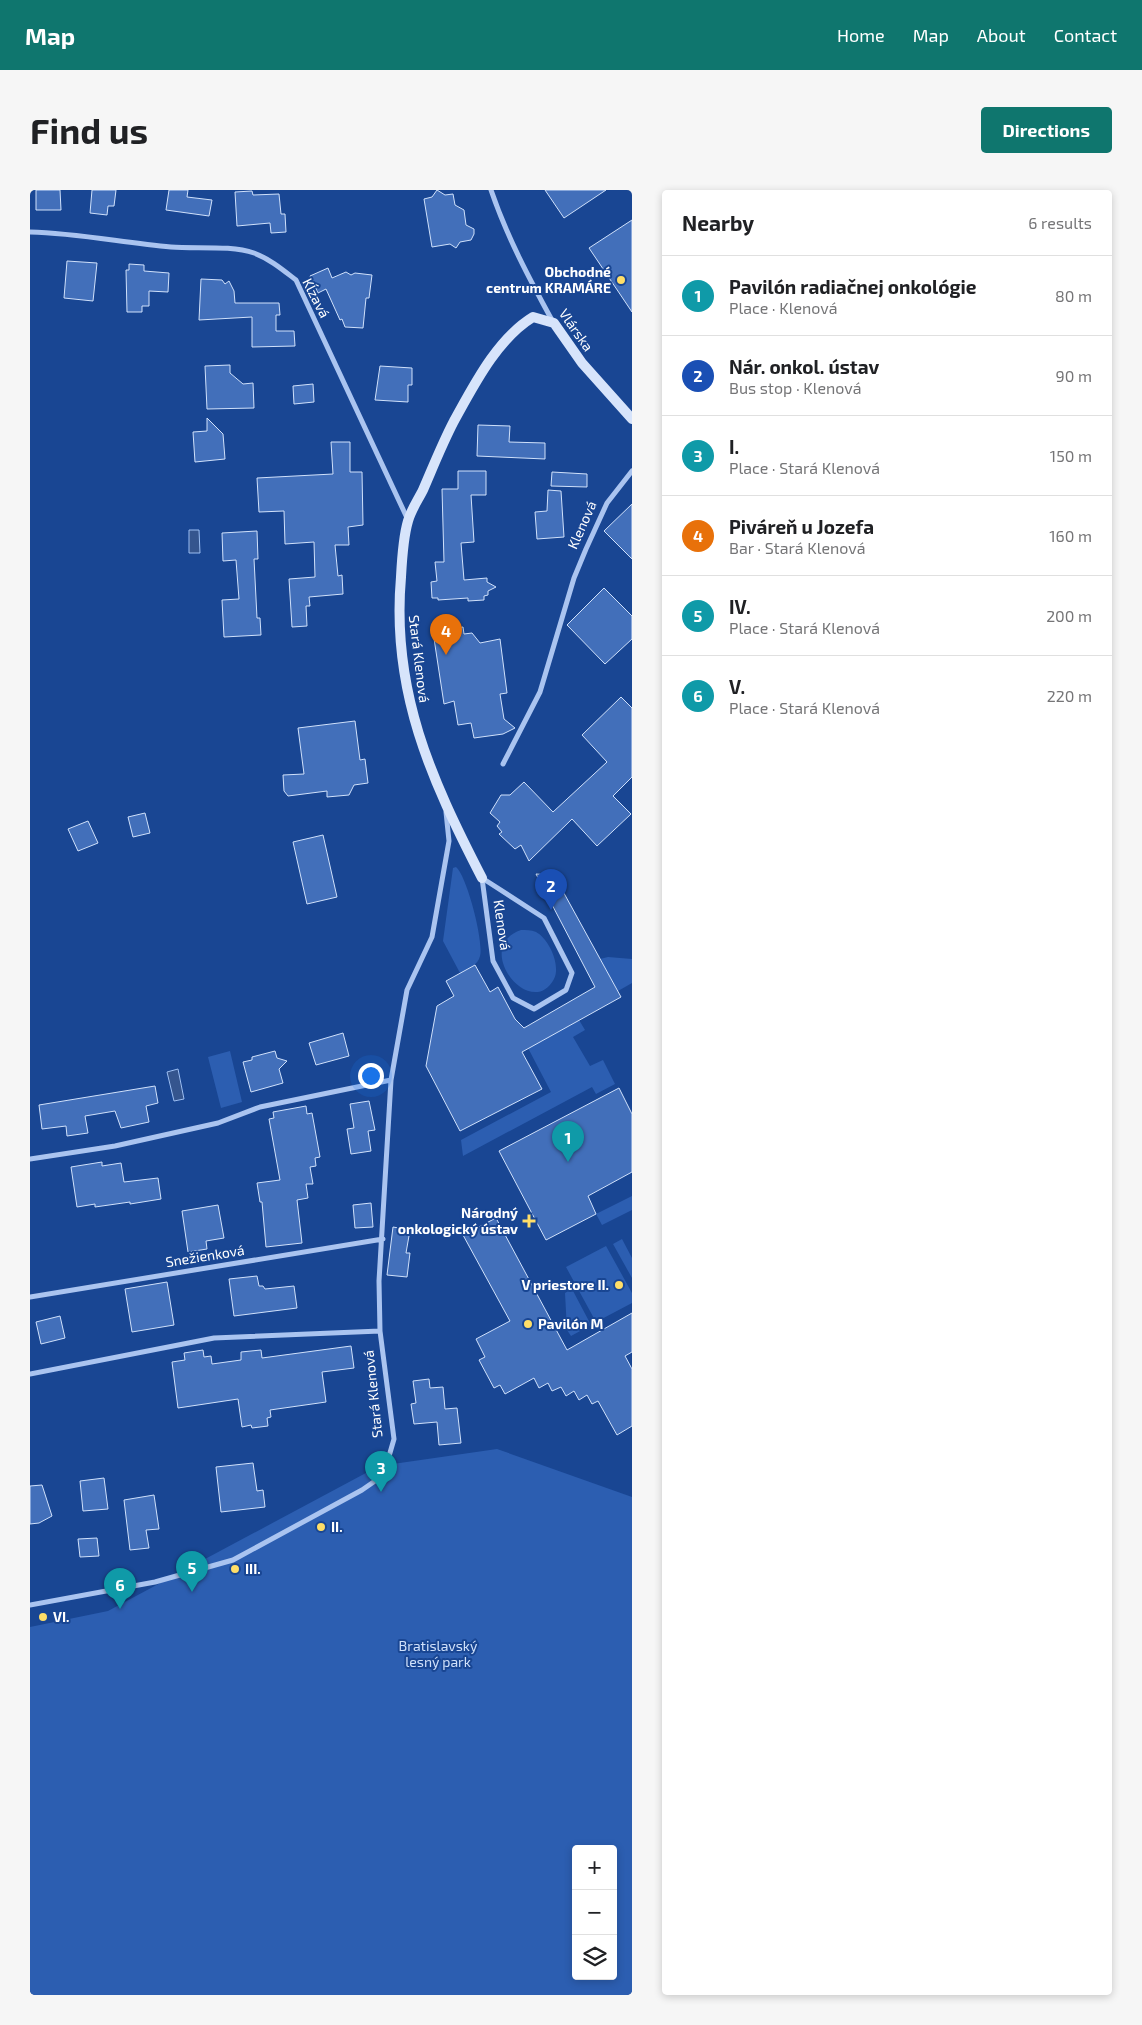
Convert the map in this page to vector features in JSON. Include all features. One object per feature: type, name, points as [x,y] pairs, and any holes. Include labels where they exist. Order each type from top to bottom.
[{"type":"street","name":"Vlárska","points":[[491,190],[501,220],[532,284],[554,323],[582,363],[632,419]]},
{"type":"street","name":"Kĺzavá","points":[[30,232],[57,233],[172,247],[236,250],[254,253],[273,262],[296,280],[408,520]]},
{"type":"street","name":"Stará Klenová","points":[[30,1605],[155,1582],[234,1560],[330,1508],[375,1481],[385,1470],[394,1439],[380,1331],[379,1281],[391,1080],[407,990],[432,937],[448,841],[445,804],[414,717],[405,682],[398,602],[402,556],[408,520],[439,450],[463,405],[509,334],[533,317],[554,323]]},
{"type":"street","name":"Klenová","points":[[503,764],[540,692],[574,578],[586,549],[607,503],[632,470]]},
{"type":"street","name":"Klenová","points":[[445,804],[482,878],[493,961],[513,998],[534,1009],[566,990],[572,973],[544,918],[482,878]]},
{"type":"street","points":[[30,1159],[115,1146],[218,1123],[260,1107],[391,1080]]},
{"type":"street","name":"Snežienková","points":[[30,1297],[383,1238]]},
{"type":"street","points":[[30,1374],[214,1338],[380,1331]]},
{"type":"green space","points":[[456,867],[469,895],[477,924],[481,949],[477,962],[460,973],[443,941],[453,868]]},
{"type":"green space","points":[[521,930],[534,931],[541,935],[549,946],[555,960],[556,973],[554,979],[544,990],[532,992],[520,987],[510,977],[503,964],[502,951],[507,939]]},
{"type":"green space","points":[[608,957],[632,959],[632,983],[618,991],[600,959]]},
{"type":"green space","points":[[579,1020],[585,1030],[573,1037],[590,1066],[603,1060],[615,1084],[596,1094],[592,1087],[463,1156],[461,1140],[551,1092],[528,1048]]},
{"type":"green space","points":[[230,1051],[242,1102],[221,1108],[208,1057]]},
{"type":"green space","points":[[632,1196],[632,1210],[602,1225],[596,1214]]},
{"type":"green space","points":[[622,1239],[632,1258],[632,1278],[613,1244]]},
{"type":"green space","points":[[606,1246],[632,1293],[632,1303],[596,1322],[566,1267]]},
{"type":"green space","points":[[572,1289],[591,1325],[571,1336],[567,1330],[565,1293]]},
{"type":"green space","name":"Bratislavský lesný park","points":[[497,1449],[632,1497],[632,1995],[30,1995],[30,1627],[108,1611],[379,1466]]},
{"type":"shaded area","points":[[189,530],[199,530],[200,553],[189,553]]},
{"type":"shaded area","points":[[178,1069],[184,1099],[174,1101],[167,1072]]},
{"type":"building","points":[[36,190],[60,190],[61,210],[36,210]]},
{"type":"building","points":[[92,190],[116,190],[114,206],[108,206],[107,215],[90,213]]},
{"type":"building","points":[[169,190],[188,190],[187,197],[212,200],[209,216],[166,210]]},
{"type":"building","points":[[437,190],[445,195],[453,194],[455,205],[464,210],[466,225],[474,229],[471,240],[460,242],[456,248],[450,244],[432,247],[424,199],[432,197]]},
{"type":"building","points":[[545,190],[606,190],[564,218]]},
{"type":"building","points":[[252,191],[253,195],[279,194],[281,214],[285,214],[286,232],[271,233],[270,223],[237,226],[235,192]]},
{"type":"building","name":"Obchodné centrum KRAMÁRE","points":[[632,220],[632,312],[589,248]]},
{"type":"building","points":[[67,261],[97,263],[93,301],[64,298]]},
{"type":"building","points":[[129,264],[144,265],[144,271],[169,273],[168,292],[149,291],[149,306],[142,306],[142,312],[127,312],[126,270],[129,270]]},
{"type":"building","points":[[328,268],[332,278],[346,272],[351,275],[355,273],[372,275],[369,298],[366,298],[363,328],[345,327],[326,289],[318,293],[310,276]]},
{"type":"building","points":[[201,279],[222,280],[225,284],[229,281],[234,291],[235,303],[279,303],[280,315],[276,315],[276,331],[294,331],[295,346],[252,347],[252,317],[199,320]]},
{"type":"building","points":[[230,365],[230,373],[243,384],[253,383],[254,408],[207,409],[205,366]]},
{"type":"building","points":[[380,366],[412,368],[412,385],[408,385],[408,402],[375,400]]},
{"type":"building","points":[[313,384],[314,402],[294,404],[293,386]]},
{"type":"building","points":[[207,418],[223,434],[225,459],[195,462],[193,432],[207,431]]},
{"type":"building","points":[[478,425],[510,426],[509,442],[545,443],[545,459],[477,456]]},
{"type":"building","points":[[331,442],[350,442],[350,472],[362,472],[363,525],[348,527],[349,545],[335,545],[338,576],[342,575],[343,594],[309,597],[310,606],[306,606],[307,626],[292,627],[289,579],[315,577],[314,542],[285,544],[284,511],[259,512],[257,478],[333,474]]},
{"type":"building","points":[[458,471],[486,471],[486,495],[471,495],[474,542],[461,543],[464,580],[487,578],[487,582],[496,587],[488,591],[488,595],[484,596],[484,600],[468,601],[468,598],[438,600],[438,598],[432,598],[431,582],[437,581],[435,562],[444,562],[442,489],[458,489]]},
{"type":"building","points":[[552,472],[587,474],[587,487],[551,486]]},
{"type":"building","points":[[548,490],[561,491],[564,537],[537,539],[535,512],[547,511]]},
{"type":"building","points":[[632,504],[632,559],[604,531]]},
{"type":"building","points":[[257,531],[258,559],[254,559],[257,618],[260,618],[261,635],[224,637],[222,600],[239,599],[236,560],[223,561],[222,533]]},
{"type":"building","points":[[604,588],[632,616],[632,639],[605,664],[567,625]]},
{"type":"building","points":[[463,627],[464,634],[472,633],[480,643],[500,639],[507,693],[500,694],[504,719],[515,728],[503,734],[474,738],[471,723],[458,725],[454,701],[444,704],[433,632]]},
{"type":"building","points":[[621,697],[632,708],[632,777],[613,796],[631,814],[597,846],[572,819],[529,861],[521,845],[515,849],[499,834],[502,832],[497,826],[500,822],[490,813],[501,795],[510,795],[524,782],[553,812],[607,762],[582,735]]},
{"type":"building","points":[[355,721],[360,760],[365,759],[368,783],[354,785],[349,795],[327,797],[327,791],[288,796],[284,791],[283,775],[304,774],[298,728]]},
{"type":"building","points":[[145,813],[150,833],[133,837],[128,817]]},
{"type":"building","points":[[88,821],[98,843],[78,851],[68,829]]},
{"type":"building","points":[[323,835],[337,897],[307,904],[293,842]]},
{"type":"building","points":[[536,874],[554,875],[621,997],[522,1052],[542,1089],[460,1131],[426,1066],[437,1006],[454,996],[446,981],[475,965],[490,992],[498,987],[515,1019],[524,1028],[595,987]]},
{"type":"building","points":[[343,1033],[349,1056],[316,1065],[309,1043]]},
{"type":"building","points":[[275,1051],[277,1058],[287,1061],[279,1069],[283,1083],[251,1092],[243,1062],[252,1060],[252,1057]]},
{"type":"building","points":[[155,1086],[158,1103],[146,1106],[149,1122],[121,1128],[115,1111],[85,1116],[88,1133],[67,1136],[66,1126],[42,1129],[39,1105]]},
{"type":"building","points":[[619,1088],[632,1114],[632,1172],[588,1196],[596,1214],[546,1240],[499,1151]]},
{"type":"building","points":[[369,1101],[375,1130],[368,1131],[371,1151],[351,1154],[347,1129],[354,1128],[350,1104]]},
{"type":"building","points":[[306,1106],[307,1114],[312,1113],[320,1157],[315,1158],[316,1166],[310,1167],[313,1184],[306,1184],[308,1198],[297,1200],[302,1243],[266,1247],[262,1202],[260,1202],[257,1183],[280,1180],[269,1119],[274,1118],[273,1112]]},
{"type":"building","points":[[102,1162],[102,1166],[121,1163],[124,1182],[158,1178],[161,1199],[130,1204],[130,1202],[95,1207],[95,1204],[77,1207],[71,1167]]},
{"type":"building","points":[[371,1203],[373,1227],[355,1228],[353,1205]]},
{"type":"building","points":[[218,1205],[224,1238],[206,1241],[207,1249],[188,1252],[182,1211]]},
{"type":"building","name":"Pavilón M","points":[[496,1218],[567,1350],[632,1313],[632,1352],[625,1356],[632,1369],[632,1426],[617,1435],[598,1401],[592,1404],[587,1395],[579,1400],[574,1391],[566,1396],[561,1387],[552,1391],[548,1383],[539,1388],[534,1378],[505,1394],[500,1385],[494,1388],[479,1360],[485,1357],[476,1339],[510,1321],[463,1235]]},
{"type":"building","points":[[393,1227],[410,1230],[406,1253],[410,1253],[407,1277],[387,1275]]},
{"type":"building","points":[[257,1276],[259,1286],[263,1286],[265,1289],[294,1286],[297,1308],[234,1316],[229,1279]]},
{"type":"building","points":[[167,1282],[174,1325],[132,1332],[125,1289]]},
{"type":"building","points":[[60,1316],[65,1338],[41,1344],[36,1322]]},
{"type":"building","points":[[351,1346],[354,1368],[322,1372],[326,1402],[270,1410],[271,1417],[267,1418],[268,1426],[252,1428],[251,1425],[242,1427],[238,1399],[178,1408],[172,1362],[185,1360],[184,1353],[203,1350],[204,1357],[211,1356],[212,1364],[241,1360],[241,1352],[261,1350],[262,1358]]},
{"type":"building","points":[[429,1379],[430,1388],[443,1387],[445,1409],[457,1408],[461,1443],[439,1445],[437,1422],[414,1424],[411,1404],[416,1403],[413,1381]]},
{"type":"building","points":[[253,1463],[257,1491],[263,1490],[265,1507],[221,1512],[216,1467]]},
{"type":"building","points":[[104,1478],[108,1509],[83,1511],[80,1481]]},
{"type":"building","points":[[42,1485],[52,1516],[39,1523],[30,1524],[30,1486]]},
{"type":"building","points":[[154,1495],[159,1529],[146,1530],[149,1548],[130,1550],[124,1500]]},
{"type":"building","points":[[97,1538],[99,1556],[80,1557],[78,1539]]},
{"type":"place","name":"Obchodné centrum KRAMÁRE","points":[[621,280]]},
{"type":"place","name":"Piváreň u Jozefa","points":[[446,655]]},
{"type":"place","name":"Nár. onkol. ústav","points":[[551,910]]},
{"type":"place","name":"Pavilón radiačnej onkológie","points":[[568,1162]]},
{"type":"place","name":"Národný onkologický ústav","points":[[529,1221]]},
{"type":"place","name":"V priestore II.","points":[[619,1285]]},
{"type":"place","name":"Pavilón M","points":[[528,1324]]},
{"type":"place","name":"I.","points":[[381,1492]]},
{"type":"place","name":"II.","points":[[321,1527]]},
{"type":"place","name":"III.","points":[[235,1569]]},
{"type":"place","name":"IV.","points":[[192,1592]]},
{"type":"place","name":"V.","points":[[120,1609]]},
{"type":"place","name":"VI.","points":[[43,1617]]}]
